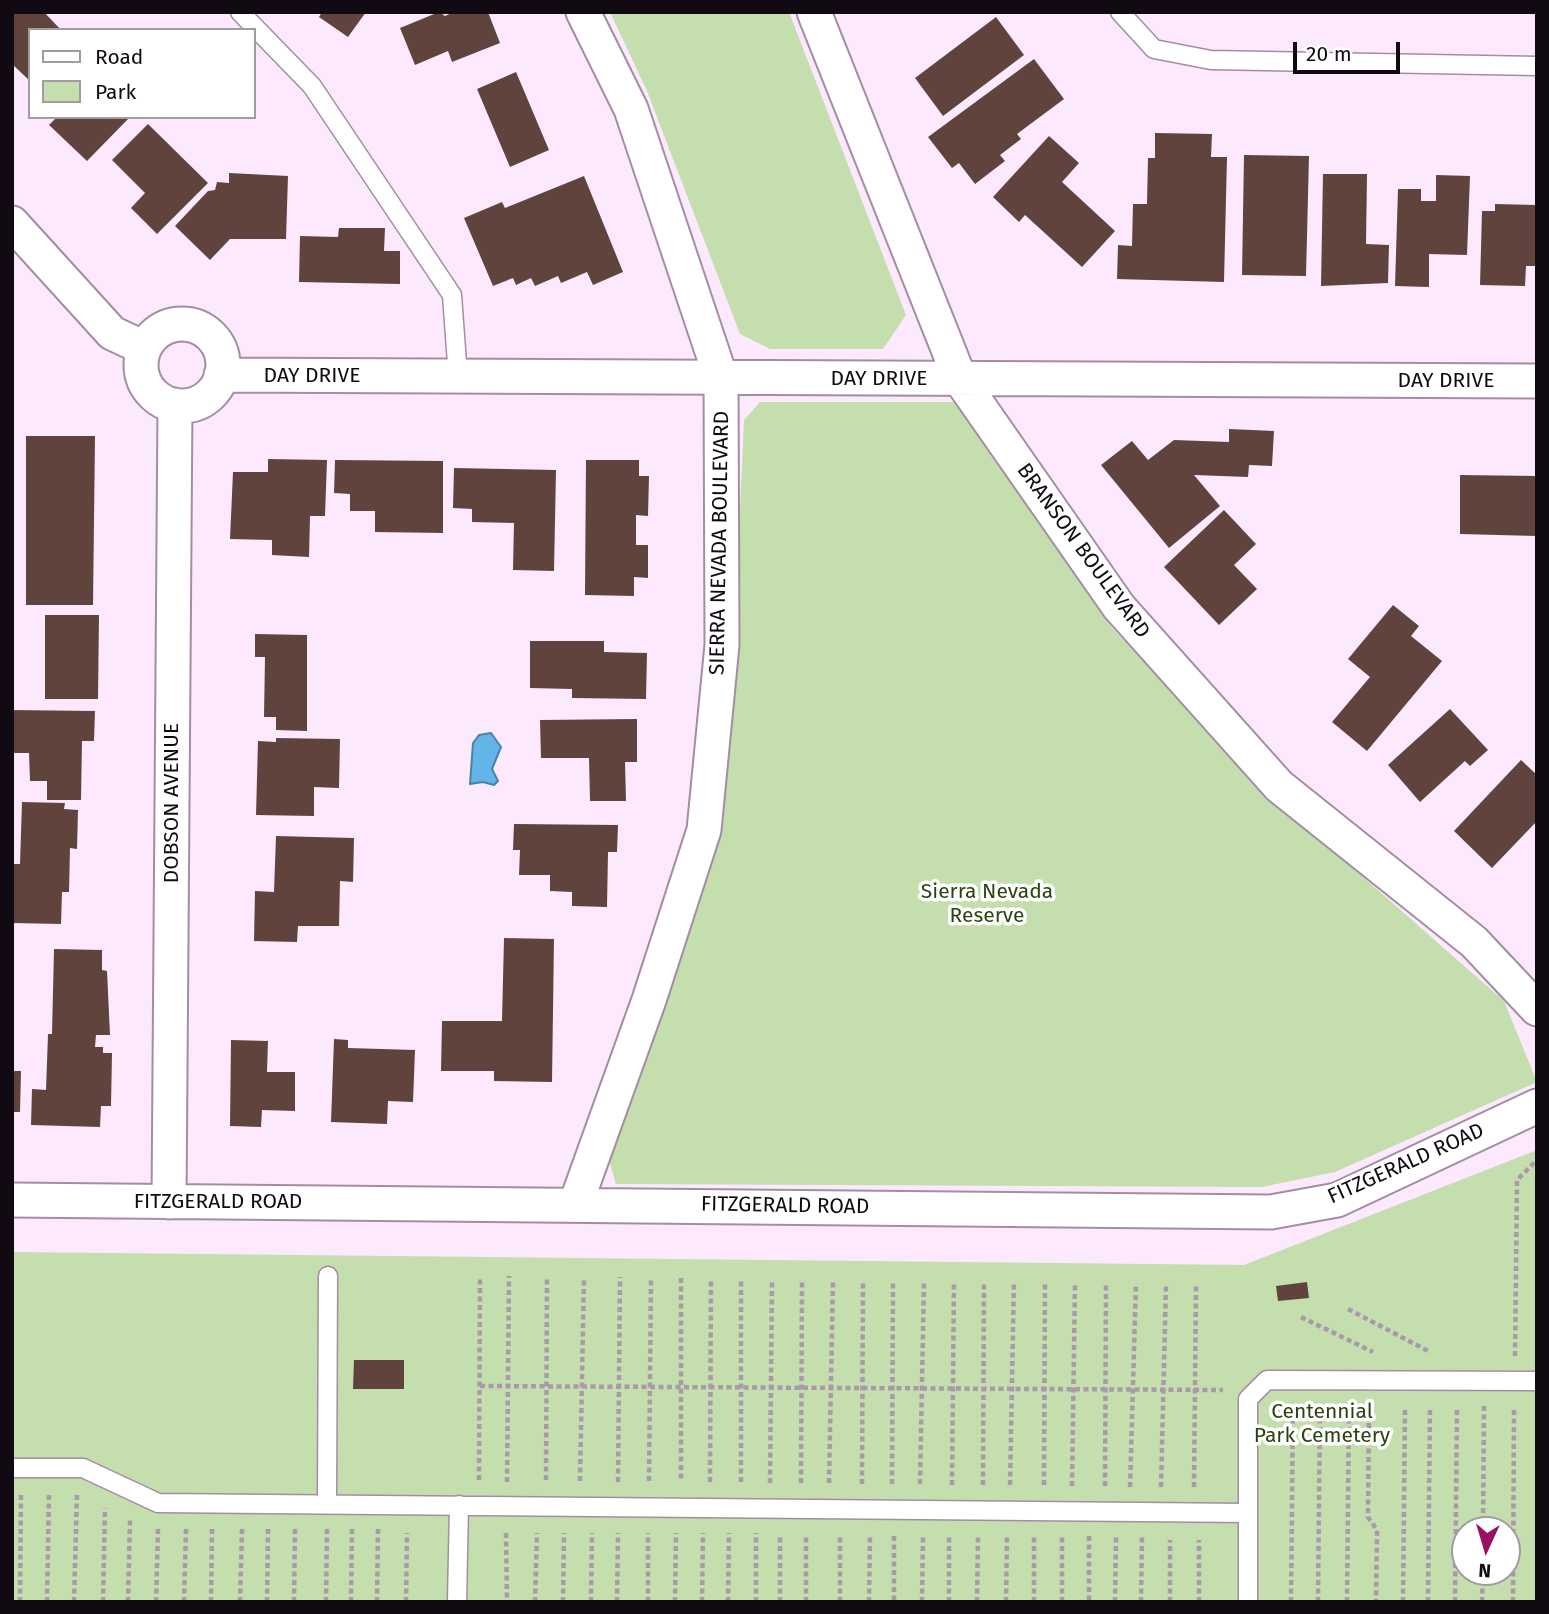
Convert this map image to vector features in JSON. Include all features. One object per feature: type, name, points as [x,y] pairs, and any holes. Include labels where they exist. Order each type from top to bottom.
[{"type":"street","name":"SIERRA NEVADA BOULEVARD","points":[[576,1203],[649,1000],[704,830],[722,645],[721,378],[631,109],[583,12]]},
{"type":"street","name":"BRANSON BOULEVARD","points":[[814,12],[961,379],[1119,607],[1279,786],[1474,942],[1537,1009]]},
{"type":"street","points":[[12,223],[112,333],[144,348]]},
{"type":"street","points":[[189,324],[212,337],[220,349],[221,375],[209,396],[187,406],[163,402],[145,384],[140,360],[144,348],[162,329],[189,324]]},
{"type":"street","name":"DAY DRIVE","points":[[221,375],[1537,382]]},
{"type":"street","name":"DOBSON AVENUE","points":[[169,1202],[175,405]]},
{"type":"street","name":"FITZGERALD ROAD","points":[[12,1200],[576,1203],[1271,1212],[1336,1200],[1537,1107]]},
{"type":"lane","points":[[240,12],[256,28]]},
{"type":"lane","points":[[1119,12],[1154,49],[1211,60],[1537,66]]},
{"type":"lane","points":[[256,28],[312,86],[452,295],[458,377]]},
{"type":"lane","points":[[327,1503],[328,1276]]},
{"type":"lane","points":[[1248,1602],[1248,1399],[1267,1380],[1537,1381]]},
{"type":"lane","points":[[17,1468],[77,1468],[106,1478],[158,1503],[1248,1513]]},
{"type":"lane","points":[[457,1602],[459,1505]]},
{"type":"path","points":[[479,1505],[480,1276]]},
{"type":"path","points":[[506,1602],[509,1276]]},
{"type":"path","points":[[535,1602],[547,1386],[547,1276]]},
{"type":"path","points":[[563,1602],[578,1506],[584,1277]]},
{"type":"path","points":[[617,1602],[621,1277]]},
{"type":"path","points":[[648,1602],[651,1277]]},
{"type":"path","points":[[675,1602],[679,1507],[681,1278]]},
{"type":"path","points":[[702,1602],[711,1387],[711,1278]]},
{"type":"path","points":[[741,1278],[741,1387],[755,1508],[756,1602]]},
{"type":"path","points":[[728,1602],[755,1508],[771,1388],[772,1279]]},
{"type":"path","points":[[802,1279],[806,1602]]},
{"type":"path","points":[[833,1280],[830,1388],[839,1602]]},
{"type":"path","points":[[863,1280],[869,1602]]},
{"type":"path","points":[[893,1281],[894,1602]]},
{"type":"path","points":[[922,1602],[924,1281]]},
{"type":"path","points":[[949,1602],[954,1281]]},
{"type":"path","points":[[977,1602],[984,1389],[984,1282]]},
{"type":"path","points":[[1006,1602],[1014,1282]]},
{"type":"path","points":[[1034,1602],[1044,1389],[1045,1282]]},
{"type":"path","points":[[1075,1283],[1074,1389],[1116,1512],[1141,1602]]},
{"type":"path","points":[[1106,1283],[1106,1389],[1116,1512],[1115,1602]]},
{"type":"path","points":[[1062,1602],[1116,1512],[1133,1389],[1136,1283]]},
{"type":"path","points":[[1089,1602],[1116,1512],[1164,1390],[1166,1284]]},
{"type":"path","points":[[1196,1284],[1199,1602]]},
{"type":"path","points":[[1348,1309],[1435,1355]]},
{"type":"path","points":[[1301,1317],[1430,1380],[1428,1602]]},
{"type":"path","points":[[1291,1602],[1293,1380]]},
{"type":"path","points":[[1318,1602],[1321,1380]]},
{"type":"path","points":[[1347,1602],[1350,1380]]},
{"type":"path","points":[[1369,1380],[1367,1517],[1377,1530],[1376,1602]]},
{"type":"path","points":[[1403,1602],[1405,1381]]},
{"type":"path","points":[[1455,1602],[1457,1381]]},
{"type":"path","points":[[1483,1516],[1484,1381]]},
{"type":"path","points":[[480,1386],[1255,1390]]},
{"type":"path","points":[[17,1468],[20,1602]]},
{"type":"path","points":[[47,1602],[49,1468]]},
{"type":"path","points":[[74,1602],[77,1468]]},
{"type":"path","points":[[103,1602],[106,1478]]},
{"type":"path","points":[[128,1602],[130,1489]]},
{"type":"path","points":[[156,1602],[158,1503]]},
{"type":"path","points":[[184,1602],[186,1503]]},
{"type":"path","points":[[211,1602],[213,1503]]},
{"type":"path","points":[[240,1602],[242,1503]]},
{"type":"path","points":[[267,1602],[269,1503]]},
{"type":"path","points":[[294,1602],[296,1503]]},
{"type":"path","points":[[326,1602],[327,1503]]},
{"type":"path","points":[[351,1602],[353,1503]]},
{"type":"path","points":[[377,1602],[379,1503]]},
{"type":"path","points":[[406,1602],[407,1504]]},
{"type":"path","points":[[578,1506],[591,1602]]},
{"type":"path","points":[[755,1508],[780,1602]]},
{"type":"path","points":[[1116,1512],[1170,1602]]},
{"type":"green space","points":[[610,12],[789,12],[906,315],[883,349],[770,349],[740,334],[647,91]]},
{"type":"green space","name":"Sierra Nevada Reserve","points":[[760,402],[955,402],[1112,628],[1272,797],[1504,1001],[1537,1082],[1335,1172],[1262,1187],[616,1184],[606,1150],[731,715],[744,420]]},
{"type":"green space","name":"Centennial Park Cemetery","points":[[1537,1150],[1537,1602],[12,1602],[12,1252],[1244,1265]]},
{"type":"water","points":[[491,733],[501,747],[492,769],[498,781],[494,785],[483,782],[470,784],[473,743],[479,735]]},
{"type":"building","points":[[12,12],[44,12],[59,28],[28,28],[28,79],[12,64]]},
{"type":"building","points":[[322,12],[366,12],[348,37],[319,17]]},
{"type":"building","points":[[439,12],[445,16],[454,12],[488,12],[500,43],[452,62],[448,51],[415,65],[400,28]]},
{"type":"building","points":[[996,17],[1024,55],[943,116],[915,78]]},
{"type":"building","points":[[1034,59],[1064,99],[1017,134],[1021,139],[1000,155],[1005,161],[975,184],[959,163],[952,168],[928,137]]},
{"type":"building","points":[[516,72],[549,150],[510,167],[477,89]]},
{"type":"building","points":[[55,119],[128,119],[87,161],[49,125]]},
{"type":"building","points":[[148,124],[208,183],[157,234],[131,208],[145,193],[112,160]]},
{"type":"building","points":[[1155,133],[1212,134],[1211,157],[1227,157],[1224,282],[1117,279],[1118,245],[1132,246],[1133,204],[1147,204],[1148,158],[1155,158]]},
{"type":"building","points":[[1049,136],[1079,163],[1062,182],[1115,231],[1082,267],[1025,215],[1019,222],[993,197]]},
{"type":"building","points":[[1244,155],[1309,156],[1306,276],[1242,275]]},
{"type":"building","points":[[229,173],[288,176],[286,239],[230,239],[210,260],[175,226],[208,191],[215,190],[217,182],[229,183]]},
{"type":"building","points":[[1323,174],[1367,174],[1366,244],[1389,245],[1388,283],[1321,286]]},
{"type":"building","points":[[1436,175],[1470,176],[1467,255],[1429,254],[1429,287],[1395,286],[1398,189],[1421,189],[1421,201],[1436,201]]},
{"type":"building","points":[[584,176],[623,272],[593,285],[587,272],[561,283],[558,276],[535,286],[531,278],[516,285],[513,278],[493,286],[464,218],[502,202],[505,208]]},
{"type":"building","points":[[1495,204],[1537,205],[1537,266],[1526,266],[1525,286],[1480,285],[1482,211],[1495,211]]},
{"type":"building","points":[[339,228],[385,228],[384,251],[400,251],[400,284],[299,282],[300,236],[338,237]]},
{"type":"building","points":[[1229,429],[1274,431],[1272,466],[1249,465],[1248,477],[1194,475],[1220,506],[1169,548],[1101,465],[1132,441],[1148,460],[1174,440],[1229,442]]},
{"type":"building","points":[[26,436],[95,436],[93,605],[26,605]]},
{"type":"building","points":[[268,459],[327,460],[325,516],[310,516],[309,557],[272,555],[272,540],[230,539],[233,472],[268,472]]},
{"type":"building","points":[[335,460],[443,461],[443,533],[375,532],[375,511],[350,511],[350,494],[334,493]]},
{"type":"building","points":[[586,460],[639,460],[639,476],[649,476],[648,516],[636,515],[636,545],[648,545],[648,578],[634,577],[634,596],[585,595]]},
{"type":"building","points":[[454,468],[556,470],[554,571],[513,570],[514,523],[472,522],[472,509],[453,508]]},
{"type":"building","points":[[1460,475],[1537,476],[1537,536],[1460,534]]},
{"type":"building","points":[[1224,510],[1256,544],[1234,565],[1257,589],[1219,625],[1164,567]]},
{"type":"building","points":[[1393,605],[1419,626],[1411,636],[1442,661],[1367,751],[1332,722],[1370,677],[1348,659]]},
{"type":"building","points":[[45,615],[99,615],[98,699],[45,699]]},
{"type":"building","points":[[255,634],[307,635],[307,731],[276,730],[276,717],[264,717],[265,657],[255,657]]},
{"type":"building","points":[[530,641],[604,641],[604,652],[647,653],[646,699],[572,698],[572,689],[530,688]]},
{"type":"building","points":[[1450,709],[1488,750],[1470,766],[1465,761],[1420,802],[1388,765]]},
{"type":"building","points":[[12,710],[95,711],[94,741],[82,741],[81,800],[47,800],[47,781],[30,781],[29,753],[12,753]]},
{"type":"building","points":[[637,719],[637,762],[625,762],[626,801],[590,801],[589,758],[541,758],[540,720]]},
{"type":"building","points":[[276,738],[340,739],[339,788],[314,787],[314,816],[256,815],[258,741],[276,742]]},
{"type":"building","points":[[1521,760],[1537,775],[1537,821],[1492,868],[1454,831]]},
{"type":"building","points":[[22,802],[65,803],[64,809],[78,810],[77,849],[70,848],[69,892],[62,892],[61,924],[12,923],[12,864],[20,864]]},
{"type":"building","points":[[514,824],[618,825],[617,852],[608,852],[607,907],[572,906],[572,892],[550,891],[550,875],[519,875],[520,850],[513,850]]},
{"type":"building","points":[[276,836],[354,838],[353,882],[340,881],[339,926],[298,926],[297,942],[254,941],[255,891],[274,892]]},
{"type":"building","points":[[504,938],[554,939],[552,1082],[494,1081],[494,1071],[441,1071],[442,1021],[502,1021]]},
{"type":"building","points":[[54,949],[102,950],[102,970],[107,971],[110,1035],[96,1035],[95,1047],[103,1047],[103,1053],[112,1053],[111,1106],[101,1106],[100,1127],[31,1125],[32,1089],[46,1090],[48,1034],[52,1034]]},
{"type":"building","points":[[334,1039],[348,1040],[348,1048],[415,1050],[413,1102],[388,1101],[387,1124],[331,1122]]},
{"type":"building","points":[[231,1040],[268,1041],[267,1072],[295,1072],[295,1111],[262,1110],[261,1127],[230,1126]]},
{"type":"building","points":[[12,1071],[21,1071],[20,1112],[12,1112]]},
{"type":"building","points":[[1307,1282],[1309,1298],[1278,1301],[1276,1286]]},
{"type":"building","points":[[354,1360],[404,1360],[404,1389],[353,1389]]}]
